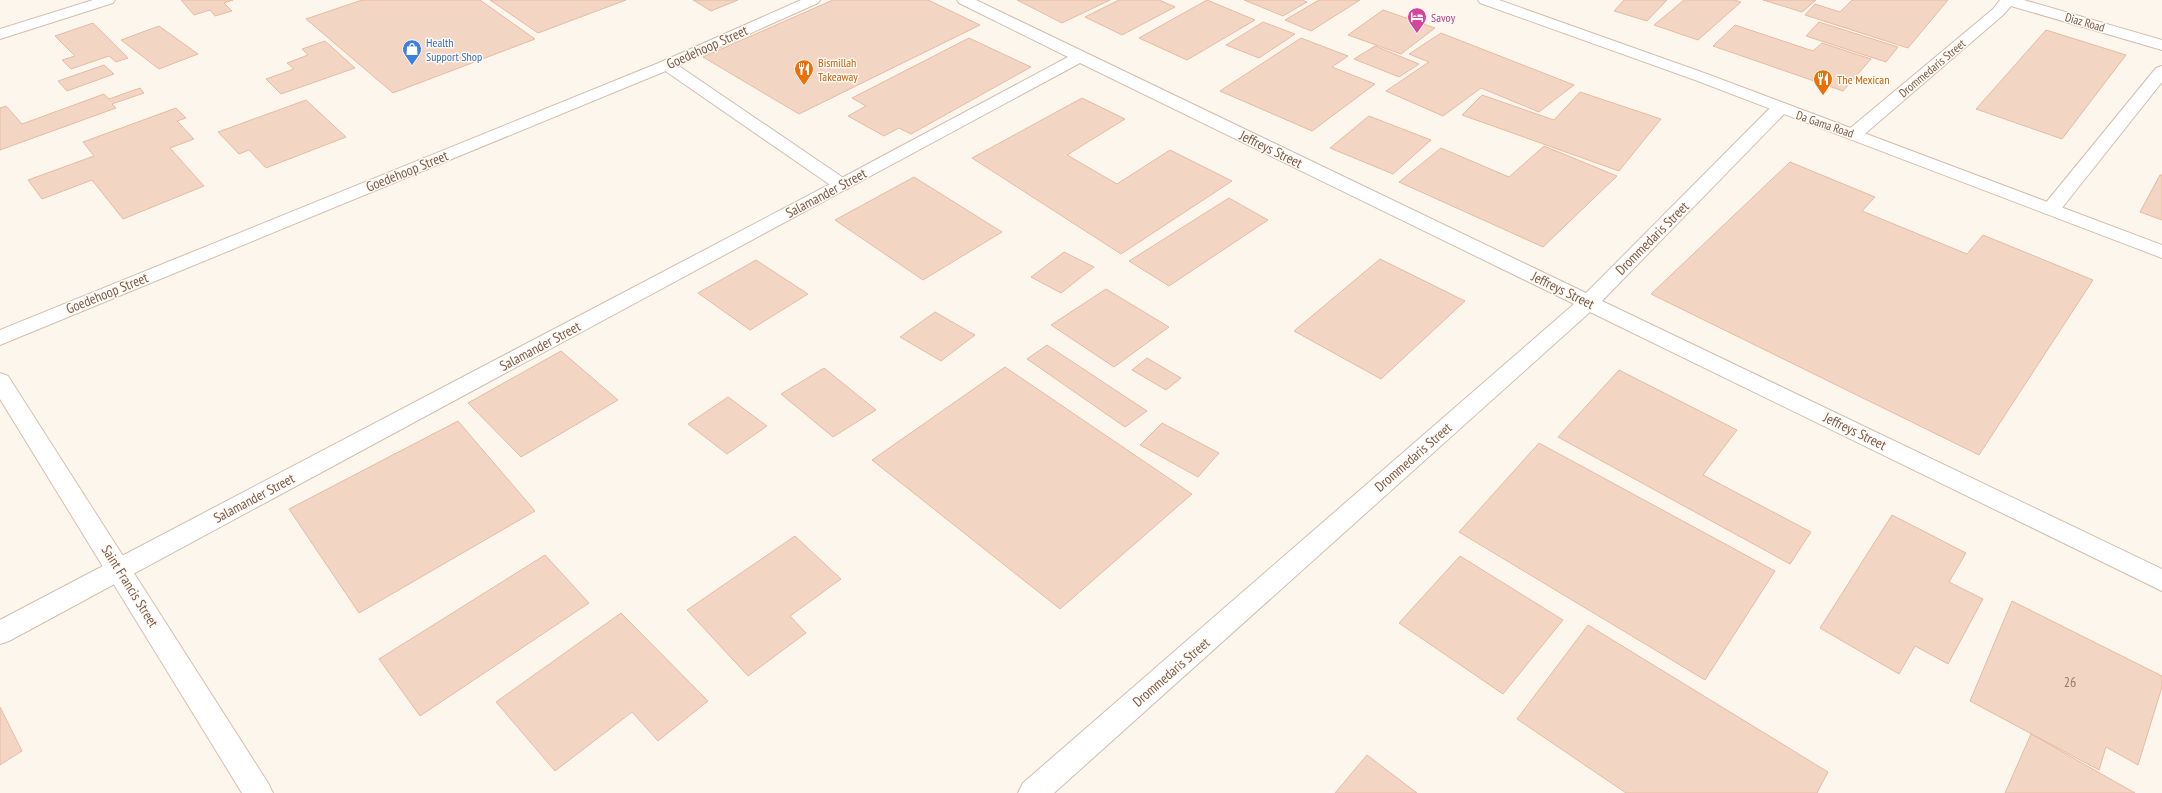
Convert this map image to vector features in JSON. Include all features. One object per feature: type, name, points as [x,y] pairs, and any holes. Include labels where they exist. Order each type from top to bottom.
[{"type":"street","points":[[0,34],[108,0]]},
{"type":"street","name":"Goedehoop Street","points":[[0,338],[666,65],[813,0]]},
{"type":"street","name":"Jeffreys Street","points":[[964,0],[2162,580]]},
{"type":"street","name":"Da Gama Road","points":[[1485,0],[1701,77],[2162,252]]},
{"type":"street","name":"Drommedaris Street","points":[[1854,134],[1998,12],[2008,0]]},
{"type":"street","name":"Diaz Road","points":[[2008,0],[2162,45]]},
{"type":"street","name":"Salamander Street","points":[[0,633],[842,185],[1079,57]]},
{"type":"street","points":[[666,65],[842,185]]},
{"type":"street","points":[[2051,209],[2162,71]]},
{"type":"street","name":"Drommedaris Street","points":[[1034,793],[1589,302],[1780,108]]},
{"type":"street","name":"Saint Francis Street","points":[[0,381],[258,793]]},
{"type":"building","points":[[181,0],[233,0],[224,3],[232,11],[215,16],[210,10],[194,15]]},
{"type":"building","name":"Health Support Shop","points":[[362,0],[480,0],[535,39],[393,93],[306,19]]},
{"type":"building","points":[[490,0],[626,0],[538,33]]},
{"type":"building","points":[[693,0],[738,0],[711,11]]},
{"type":"building","name":"Bismillah Takeaway","points":[[833,0],[928,0],[980,25],[799,114],[703,57]]},
{"type":"building","points":[[1017,0],[1110,0],[1062,23]]},
{"type":"building","points":[[1119,0],[1159,0],[1175,7],[1122,35],[1085,17]]},
{"type":"building","points":[[1207,0],[1255,20],[1187,60],[1139,38]]},
{"type":"building","points":[[1244,0],[1302,0],[1307,2],[1283,16]]},
{"type":"building","points":[[1319,0],[1360,0],[1311,31],[1285,20]]},
{"type":"building","points":[[1624,0],[1667,0],[1647,21],[1614,11]]},
{"type":"building","points":[[1684,0],[1734,0],[1741,2],[1698,40],[1654,25]]},
{"type":"building","points":[[1763,0],[1816,0],[1802,12]]},
{"type":"building","points":[[1852,0],[1948,0],[1908,48],[1805,15],[1815,4],[1840,12]]},
{"type":"building","points":[[1383,10],[1435,28],[1401,54],[1348,35]]},
{"type":"building","points":[[1263,22],[1295,34],[1259,58],[1226,45]]},
{"type":"building","points":[[1819,22],[1898,47],[1886,62],[1806,36]]},
{"type":"building","points":[[93,23],[128,58],[116,62],[109,56],[71,69],[62,60],[75,56],[55,36]]},
{"type":"building","points":[[1735,25],[1813,51],[1822,43],[1871,59],[1843,91],[1713,46]]},
{"type":"building","points":[[159,26],[198,54],[159,69],[121,40]]},
{"type":"building","points":[[2046,30],[2126,55],[2062,139],[1976,109]]},
{"type":"building","points":[[1441,33],[1574,85],[1539,112],[1481,88],[1443,116],[1386,91],[1429,62],[1409,54]]},
{"type":"building","points":[[969,38],[1031,67],[911,134],[899,128],[884,136],[848,116],[866,106],[852,98]]},
{"type":"building","points":[[1301,38],[1348,56],[1332,67],[1375,84],[1312,131],[1220,91]]},
{"type":"building","points":[[325,41],[355,68],[281,94],[266,79],[294,69],[287,63],[308,55],[302,49]]},
{"type":"building","points":[[1375,46],[1419,64],[1399,77],[1354,59]]},
{"type":"building","points":[[104,65],[114,74],[67,91],[58,81]]},
{"type":"building","points":[[140,88],[144,93],[112,104],[116,108],[0,150],[0,108],[6,106],[22,124],[104,94],[109,99]]},
{"type":"building","points":[[1580,92],[1661,119],[1619,171],[1462,115],[1482,95],[1554,120]]},
{"type":"building","points":[[1082,98],[1125,119],[1067,155],[1117,184],[1170,150],[1232,181],[1121,254],[972,158]]},
{"type":"building","points":[[306,100],[346,137],[266,168],[249,150],[239,154],[218,132]]},
{"type":"building","points":[[176,108],[186,118],[177,121],[194,139],[170,148],[204,186],[123,219],[92,180],[42,199],[28,180],[94,156],[83,142]]},
{"type":"building","points":[[1369,116],[1431,140],[1393,174],[1330,148]]},
{"type":"building","points":[[1544,146],[1617,176],[1543,247],[1399,182],[1441,148],[1509,177]]},
{"type":"building","points":[[1790,162],[1875,197],[1862,211],[1967,254],[1983,235],[2093,280],[1979,455],[1651,294]]},
{"type":"building","points":[[2160,175],[2162,175],[2162,220],[2140,212]]},
{"type":"building","points":[[914,177],[1002,232],[923,280],[835,220]]},
{"type":"building","points":[[1229,198],[1268,220],[1169,286],[1129,261]]},
{"type":"building","points":[[1064,252],[1094,267],[1061,293],[1031,277]]},
{"type":"building","points":[[1380,259],[1465,301],[1381,379],[1294,331]]},
{"type":"building","points":[[756,260],[808,294],[750,330],[698,293]]},
{"type":"building","points":[[1106,289],[1169,327],[1114,367],[1051,325]]},
{"type":"building","points":[[935,312],[975,335],[941,361],[900,337]]},
{"type":"building","points":[[1047,345],[1147,411],[1125,427],[1027,359]]},
{"type":"building","points":[[561,351],[618,400],[521,457],[468,403]]},
{"type":"building","points":[[1147,358],[1181,378],[1166,390],[1132,370]]},
{"type":"building","points":[[1005,367],[1192,494],[1060,609],[872,460]]},
{"type":"building","points":[[824,368],[876,410],[833,437],[781,394]]},
{"type":"building","points":[[1619,370],[1737,430],[1703,475],[1811,532],[1790,564],[1558,437]]},
{"type":"building","points":[[728,397],[767,426],[727,454],[688,424]]},
{"type":"building","points":[[458,421],[535,511],[359,613],[289,509]]},
{"type":"building","points":[[1162,423],[1219,453],[1198,477],[1140,445]]},
{"type":"building","points":[[1539,443],[1775,571],[1705,680],[1459,532]]},
{"type":"building","points":[[1892,515],[1966,553],[1949,582],[1983,599],[1948,664],[1915,646],[1899,674],[1820,628]]},
{"type":"building","points":[[795,536],[841,579],[790,616],[806,633],[748,676],[687,610]]},
{"type":"building","points":[[545,555],[589,603],[420,716],[379,659]]},
{"type":"building","points":[[1460,556],[1563,620],[1503,694],[1399,623]]},
{"type":"building","points":[[2012,601],[2162,676],[2162,687],[2138,765],[2106,747],[2099,770],[1970,701]]},
{"type":"building","points":[[621,613],[708,701],[658,741],[632,712],[555,771],[496,702]]},
{"type":"building","points":[[1588,625],[1828,772],[1817,793],[1626,793],[1517,719]]},
{"type":"building","points":[[0,707],[22,751],[0,765]]},
{"type":"building","points":[[2031,734],[2135,793],[2005,793]]},
{"type":"building","points":[[1367,755],[1417,793],[1335,793]]},
{"type":"place","name":"Savoy","points":[[1417,34]]},
{"type":"place","name":"Health Support Shop","points":[[412,66]]},
{"type":"place","name":"Bismillah Takeaway","points":[[804,86]]},
{"type":"place","name":"The Mexican","points":[[1823,96]]}]
